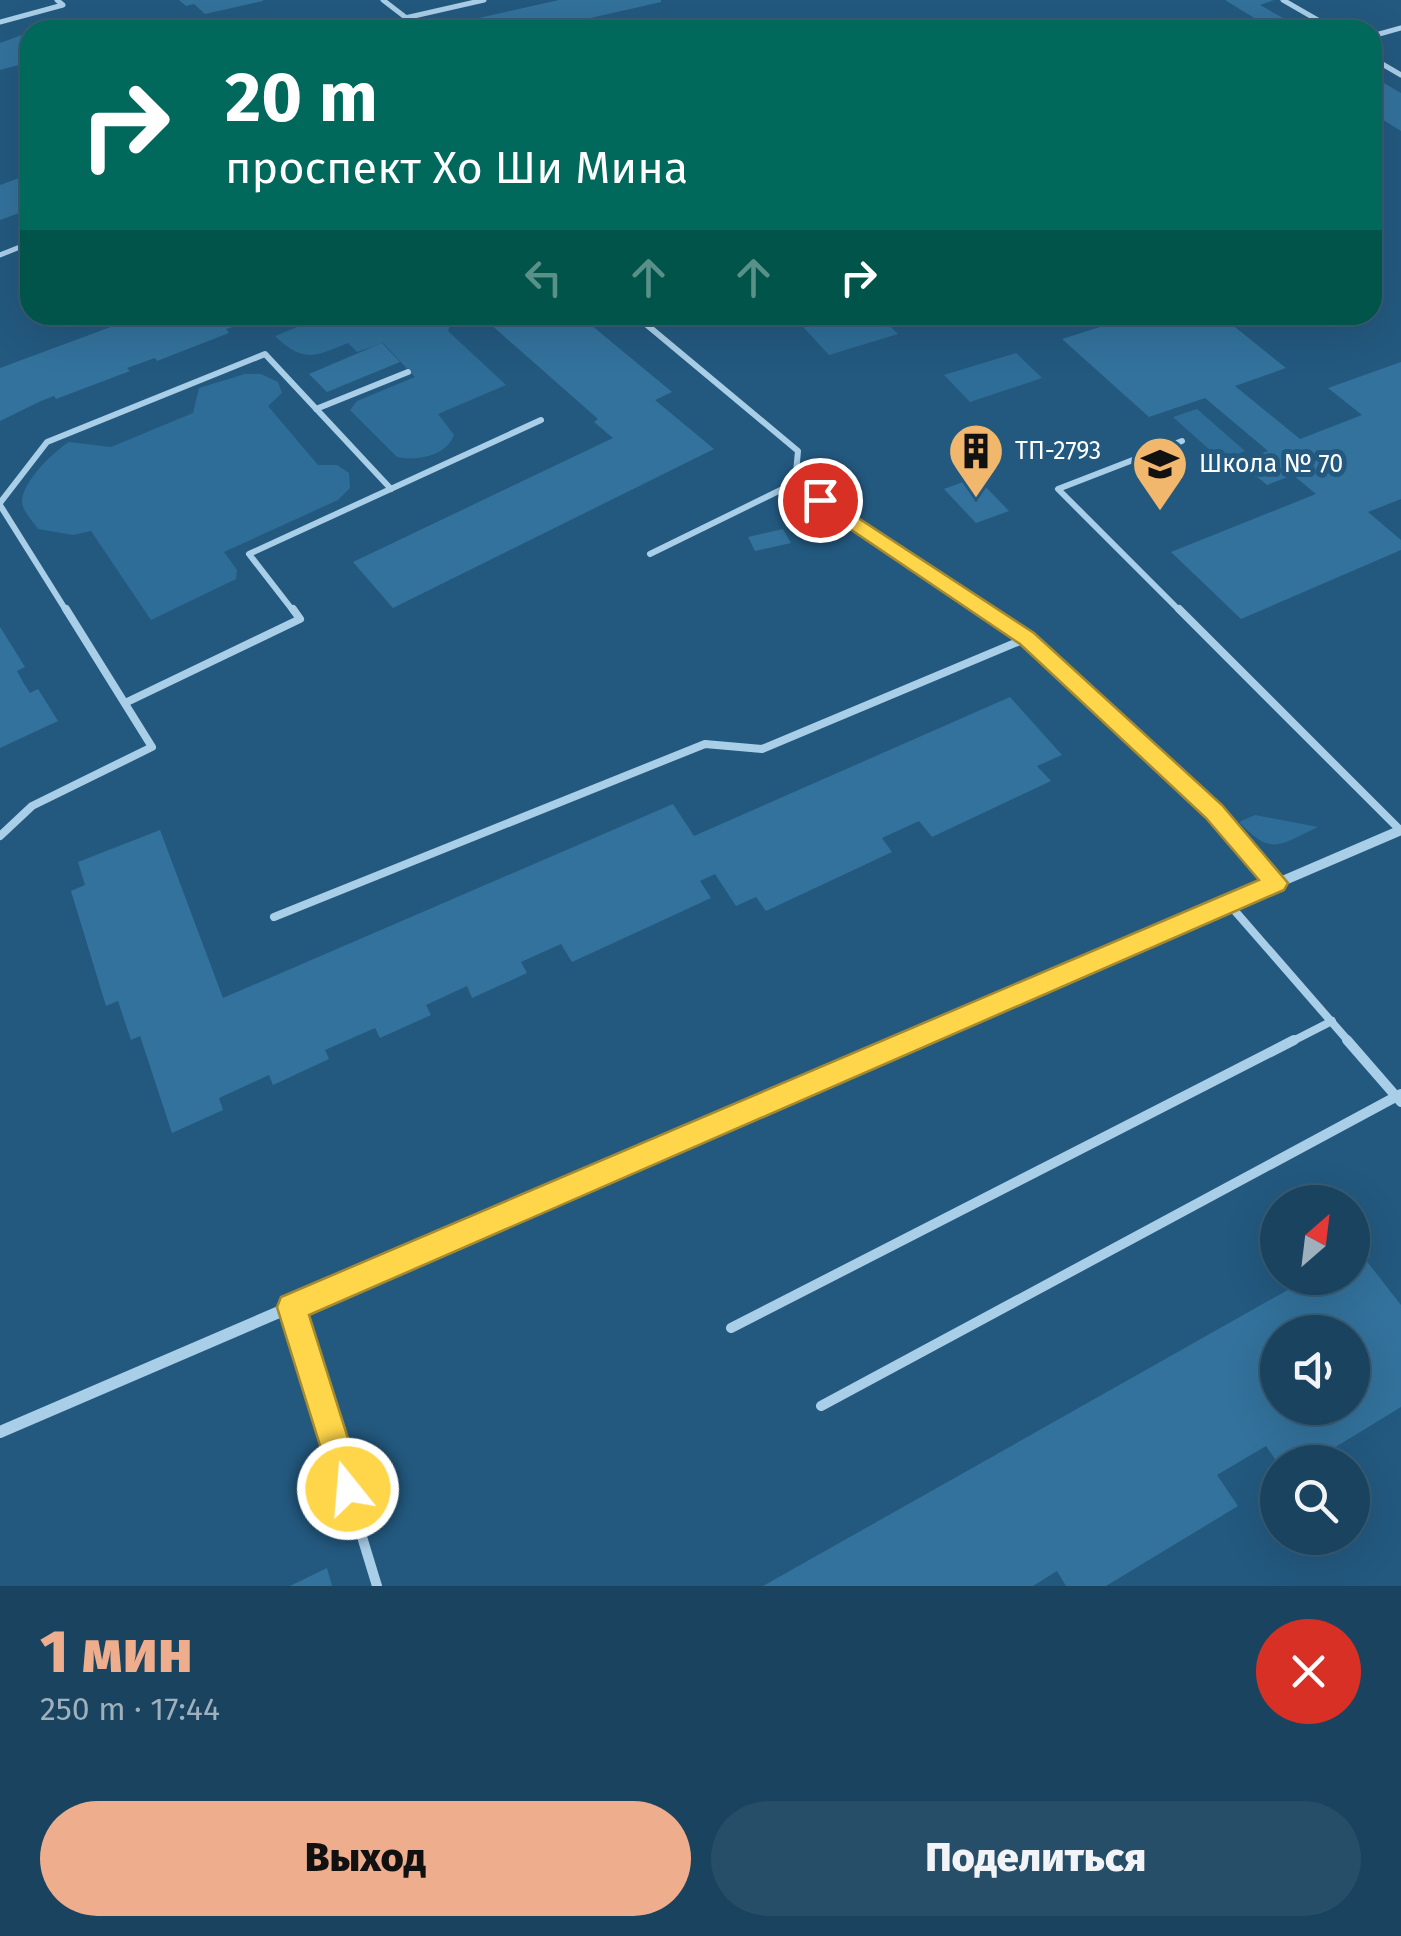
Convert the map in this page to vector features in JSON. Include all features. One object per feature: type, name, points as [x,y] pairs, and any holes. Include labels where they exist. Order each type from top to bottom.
[{"type":"street","points":[[0,1432],[1401,830]]},
{"type":"lane","points":[[0,22],[63,5],[58,0]]},
{"type":"lane","points":[[383,0],[409,20]]},
{"type":"lane","points":[[406,18],[484,0]]},
{"type":"lane","points":[[1283,0],[1318,20]]},
{"type":"lane","points":[[647,325],[798,451],[794,483]]},
{"type":"lane","points":[[0,836],[32,806],[152,747],[0,504],[47,442],[265,354],[390,489]]},
{"type":"lane","points":[[316,410],[408,372]]},
{"type":"lane","points":[[124,703],[300,619],[249,554],[541,420]]},
{"type":"lane","points":[[1182,441],[1058,488],[1401,830]]},
{"type":"lane","points":[[650,554],[794,483]]},
{"type":"lane","points":[[794,483],[1027,638],[1214,812],[1276,883]]},
{"type":"lane","points":[[274,918],[705,744],[762,749],[1027,638]]},
{"type":"lane","points":[[821,1406],[1400,1098],[1228,903]]},
{"type":"lane","points":[[730,1328],[1332,1022]]},
{"type":"lane","points":[[292,1307],[378,1586]]},
{"type":"shaded area","points":[[302,325],[450,325],[448,331],[506,385],[438,414],[454,435],[445,448],[422,457],[397,457],[350,410],[357,401],[415,377],[383,343],[357,352],[348,343],[309,355],[293,350],[275,336]]},
{"type":"shaded area","points":[[801,325],[889,325],[898,334],[829,355]]},
{"type":"shaded area","points":[[1016,353],[1042,378],[970,402],[944,375]]},
{"type":"shaded area","points":[[245,374],[261,374],[278,382],[282,393],[268,406],[318,465],[337,465],[349,473],[350,488],[338,500],[224,552],[237,570],[236,579],[151,620],[91,531],[73,535],[38,529],[24,508],[24,493],[40,468],[69,442],[111,447],[193,413],[199,388]]},
{"type":"shaded area","points":[[1197,409],[1245,451],[1221,460],[1173,417]]},
{"type":"shaded area","points":[[1255,815],[1318,827],[1285,843],[1268,844],[1239,822]]},
{"type":"building","points":[[179,0],[263,1],[205,14],[194,4],[186,6]]},
{"type":"building","points":[[559,0],[661,0],[582,20],[470,20]]},
{"type":"building","points":[[1225,0],[1274,0],[1260,5],[1283,18],[1258,20]]},
{"type":"building","points":[[20,36],[20,65],[0,70],[0,43]]},
{"type":"building","points":[[1382,82],[1401,93],[1401,131],[1382,119]]},
{"type":"building","points":[[20,178],[20,213],[0,220],[0,185]]},
{"type":"building","points":[[116,325],[239,325],[226,329],[229,333],[157,361],[155,358],[127,368],[130,371],[56,399],[54,396],[0,421],[0,368]]},
{"type":"building","points":[[491,325],[591,325],[672,392],[655,400],[714,449],[393,608],[353,562],[613,438],[594,422],[598,419]]},
{"type":"building","points":[[1232,325],[1286,368],[1235,386],[1300,439],[1362,415],[1328,388],[1401,362],[1401,499],[1368,512],[1401,540],[1401,550],[1241,619],[1171,552],[1316,494],[1293,475],[1267,485],[1239,462],[1268,451],[1205,398],[1149,417],[1062,339],[1103,326]]},
{"type":"building","points":[[382,343],[400,362],[327,392],[309,374]]},
{"type":"building","name":"ТП-2793","points":[[976,477],[1009,511],[976,523],[944,489]]},
{"type":"building","points":[[783,529],[791,543],[755,551],[748,537]]},
{"type":"building","points":[[0,627],[25,667],[17,671],[23,682],[30,693],[38,689],[58,721],[0,748]]},
{"type":"building","points":[[1010,697],[1062,755],[1037,766],[1051,781],[932,837],[919,821],[882,838],[892,852],[766,911],[756,897],[736,906],[715,874],[700,881],[711,898],[572,962],[561,944],[521,962],[527,973],[472,998],[467,986],[426,1005],[431,1015],[380,1038],[375,1028],[325,1050],[329,1059],[273,1085],[269,1075],[219,1098],[223,1110],[172,1133],[140,1036],[131,1040],[118,1001],[106,1006],[71,891],[85,885],[78,862],[160,830],[223,998],[673,804],[694,836]]},
{"type":"building","points":[[1370,1265],[1401,1305],[1401,1407],[1339,1445],[1260,1445],[1260,1450],[1217,1475],[1238,1506],[1106,1586],[1066,1586],[1057,1571],[1033,1586],[763,1586],[1279,1295],[1370,1295]]},
{"type":"building","points":[[327,1568],[332,1586],[290,1586]]},
{"type":"place","name":"ТП-2793","points":[[976,500]]},
{"type":"place","name":"Школа № 70","points":[[1160,513]]},
{"type":"route","points":[[348,1489],[292,1307],[1276,883],[1214,812],[1027,638],[820,500]]}]
